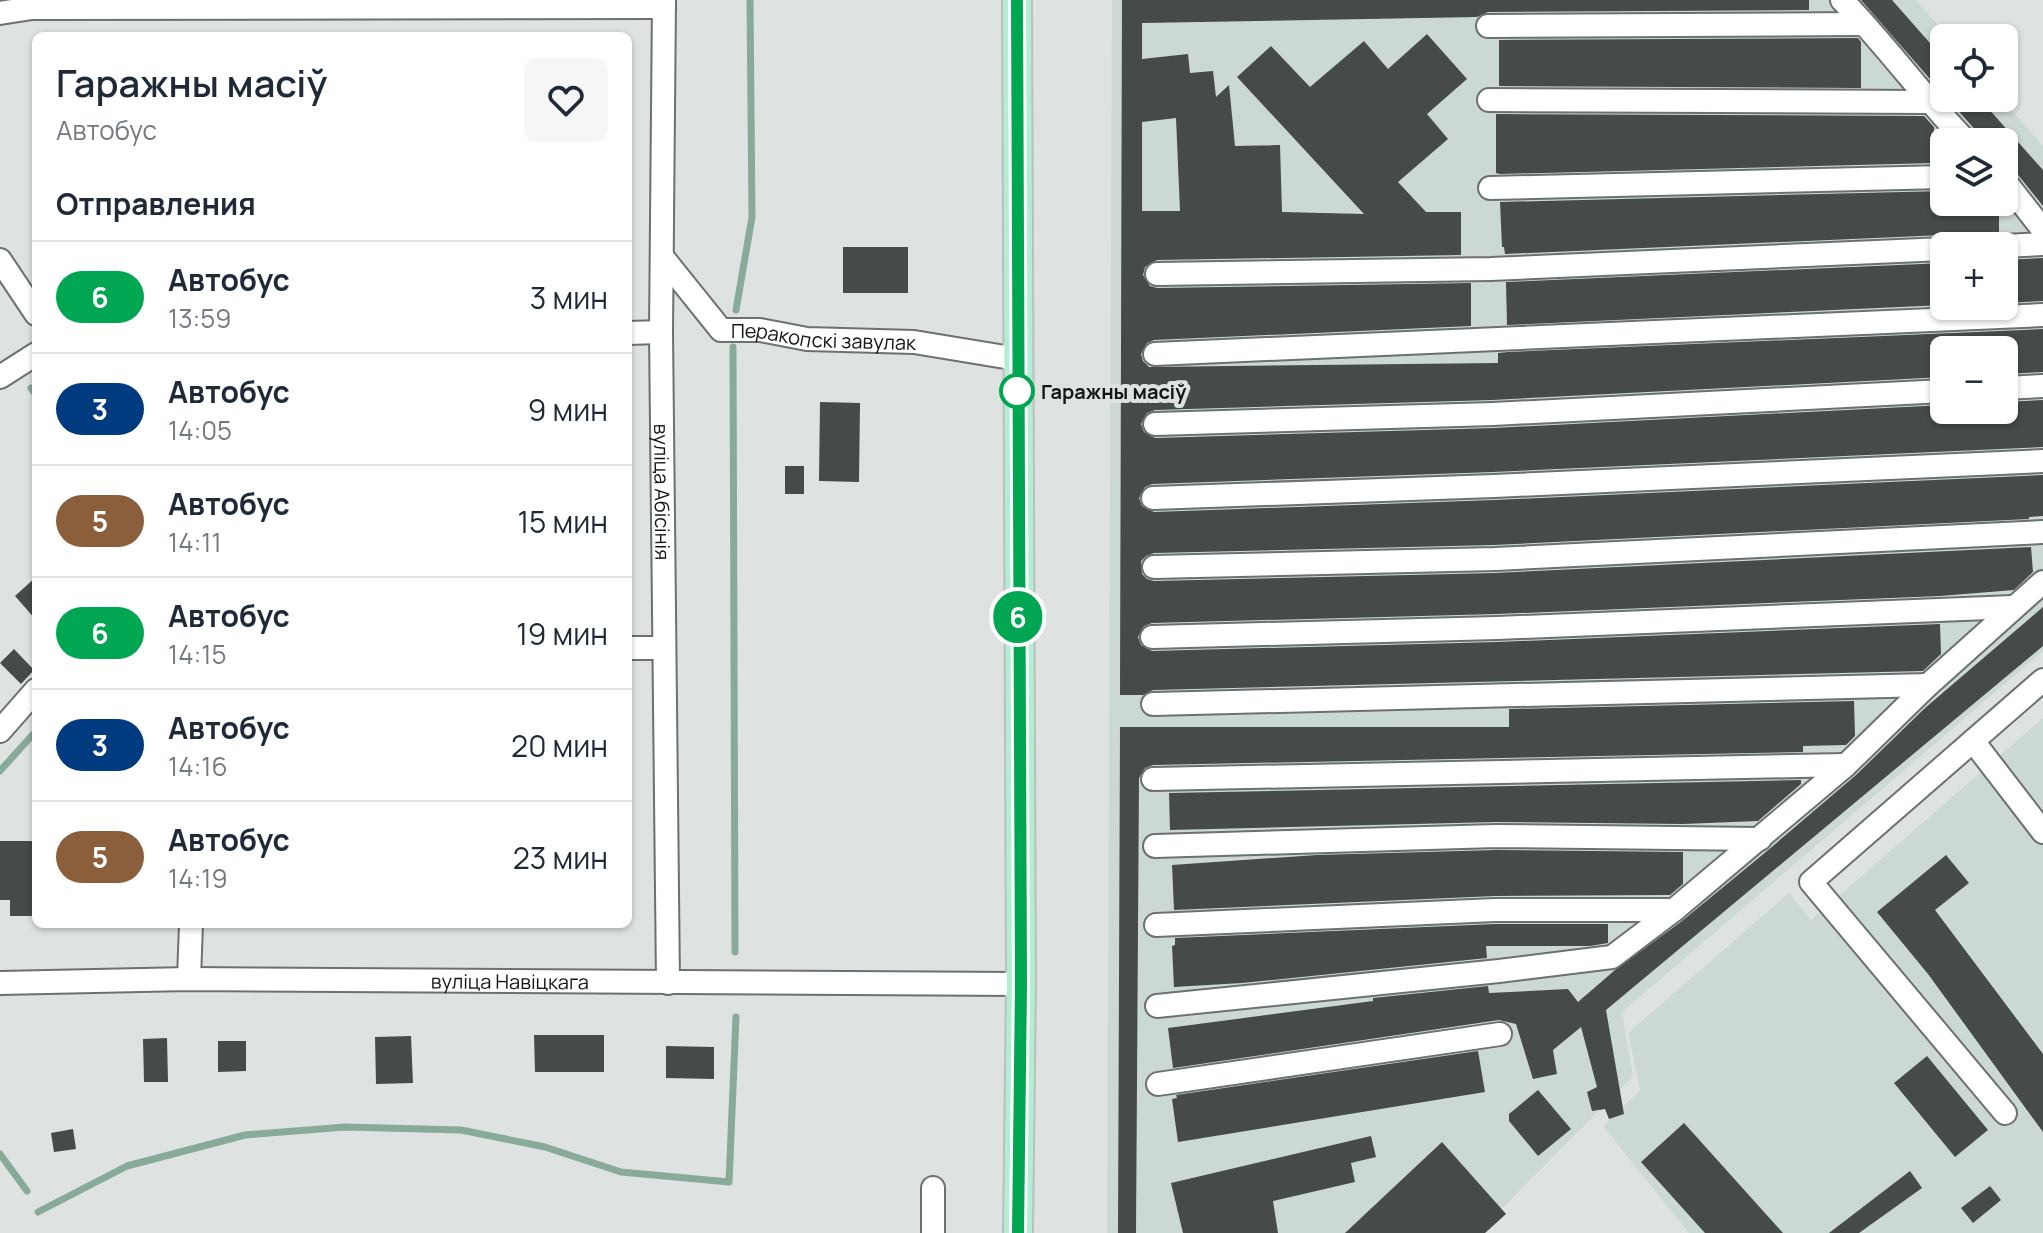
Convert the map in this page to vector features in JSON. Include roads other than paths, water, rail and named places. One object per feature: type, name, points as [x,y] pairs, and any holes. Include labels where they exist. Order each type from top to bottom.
[{"type":"main road","points":[[1017,0],[1021,984],[1018,1233]]},
{"type":"street","points":[[1842,0],[1953,128]]},
{"type":"street","points":[[0,13],[32,8],[664,4]]},
{"type":"street","name":"вуліца Абісінія","points":[[664,4],[661,332],[668,983]]},
{"type":"street","points":[[1488,26],[1864,24]]},
{"type":"street","points":[[1489,100],[1928,102]]},
{"type":"street","points":[[1490,188],[1930,177]]},
{"type":"street","points":[[2018,198],[2043,230]]},
{"type":"street","points":[[2018,245],[2043,244]]},
{"type":"street","points":[[1157,274],[1491,269],[1930,250]]},
{"type":"street","name":"Перакопскі завулак","points":[[664,259],[721,330],[760,330],[807,339],[914,342],[1017,359]]},
{"type":"street","points":[[0,260],[32,308]]},
{"type":"street","points":[[1155,354],[2043,315]]},
{"type":"street","points":[[632,333],[661,332]]},
{"type":"street","points":[[0,377],[32,357]]},
{"type":"street","points":[[2018,387],[2043,386]]},
{"type":"street","points":[[1155,424],[1493,414],[1930,392]]},
{"type":"street","points":[[1153,498],[2043,461]]},
{"type":"street","points":[[1154,567],[1495,559],[2043,532]]},
{"type":"street","points":[[1157,1006],[1612,957],[1674,910],[1846,765],[1928,685],[2043,582]]},
{"type":"street","points":[[1152,637],[1497,628],[2013,607]]},
{"type":"street","points":[[632,648],[664,648]]},
{"type":"street","points":[[2005,1113],[1811,882],[2043,680]]},
{"type":"street","points":[[1153,704],[1928,685]]},
{"type":"street","points":[[0,731],[32,695]]},
{"type":"street","points":[[1973,741],[2043,832]]},
{"type":"street","points":[[1153,779],[1846,765]]},
{"type":"street","points":[[1155,846],[1496,836],[1760,839]]},
{"type":"street","points":[[1156,925],[1495,910],[1674,910]]},
{"type":"street","points":[[189,979],[191,928]]},
{"type":"street","name":"вуліца Навіцкага","points":[[0,983],[189,979],[1021,984]]},
{"type":"street","points":[[1158,1084],[1500,1034]]},
{"type":"street","points":[[933,1188],[933,1233]]},
{"type":"waterway","points":[[736,310],[752,217],[750,0]]},
{"type":"waterway","points":[[733,347],[735,952]]},
{"type":"waterway","points":[[0,771],[32,735]]},
{"type":"waterway","points":[[38,1212],[127,1166],[245,1135],[345,1127],[461,1130],[545,1147],[621,1172],[729,1182],[736,1017]]},
{"type":"waterway","points":[[0,1154],[27,1191]]},
{"type":"place","name":"Гаражны масіў","points":[[1017,391]]}]
